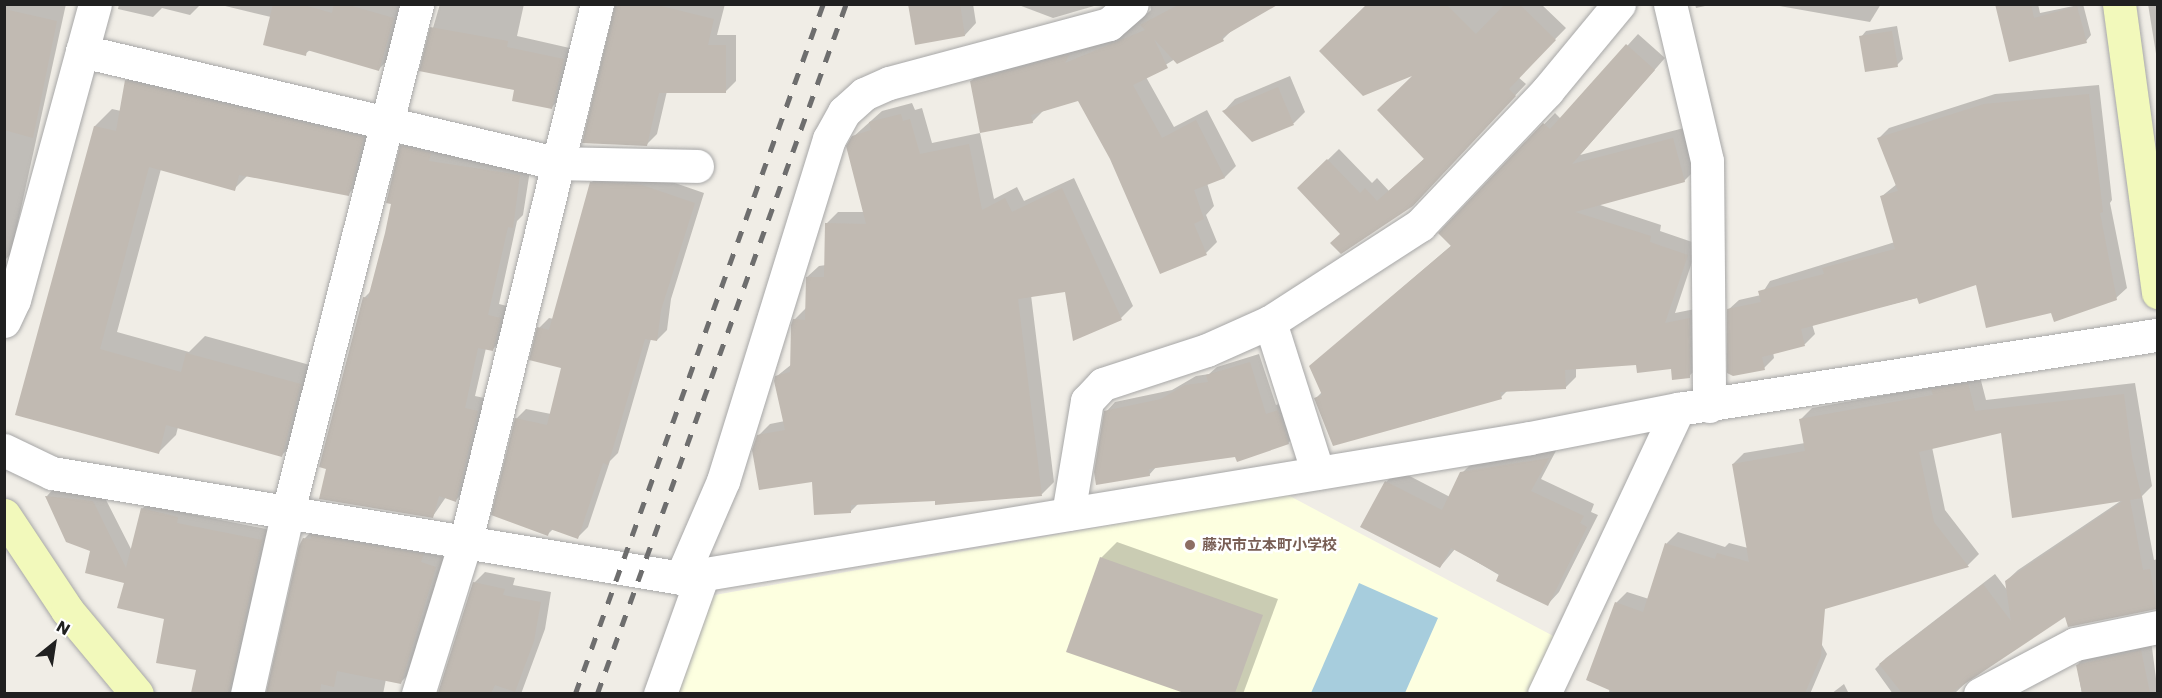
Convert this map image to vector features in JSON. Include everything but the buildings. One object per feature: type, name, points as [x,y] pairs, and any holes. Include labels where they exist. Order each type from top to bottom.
[{"type":"street","points":[[4,321],[14,300],[95,4]]},
{"type":"street","points":[[247,693],[288,511],[417,4]]},
{"type":"street","points":[[418,693],[466,540],[556,163],[597,4]]},
{"type":"street","points":[[660,693],[692,576],[829,139],[844,112],[864,94],[889,83],[1109,24],[1132,4]]},
{"type":"street","points":[[1068,514],[1087,401],[1103,384],[1206,350],[1269,322],[1420,225],[1547,91],[1619,4]]},
{"type":"street","points":[[1544,693],[1694,407],[1707,161],[1670,4]]},
{"type":"street","points":[[2119,4],[2157,292]]},
{"type":"street","points":[[82,51],[556,163],[698,166]]},
{"type":"street","points":[[1269,322],[1318,473]]},
{"type":"street","points":[[4,450],[52,473],[466,540],[570,562],[692,576],[1318,473],[1694,407],[2157,335]]},
{"type":"street","points":[[4,515],[67,610],[136,693]]},
{"type":"street","points":[[1980,693],[2075,644],[2157,627]]},
{"type":"shaded area","name":"藤沢市立本町小学校","points":[[1286,494],[1559,639],[1533,693],[674,694],[709,596]]},
{"type":"water","points":[[1359,583],[1438,618],[1405,693],[1311,693]]},
{"type":"railway","points":[[575,694],[823,4]]},
{"type":"railway","points":[[597,694],[846,4]]},
{"type":"place","name":"藤沢市立本町小学校","points":[[1190,545]]}]
